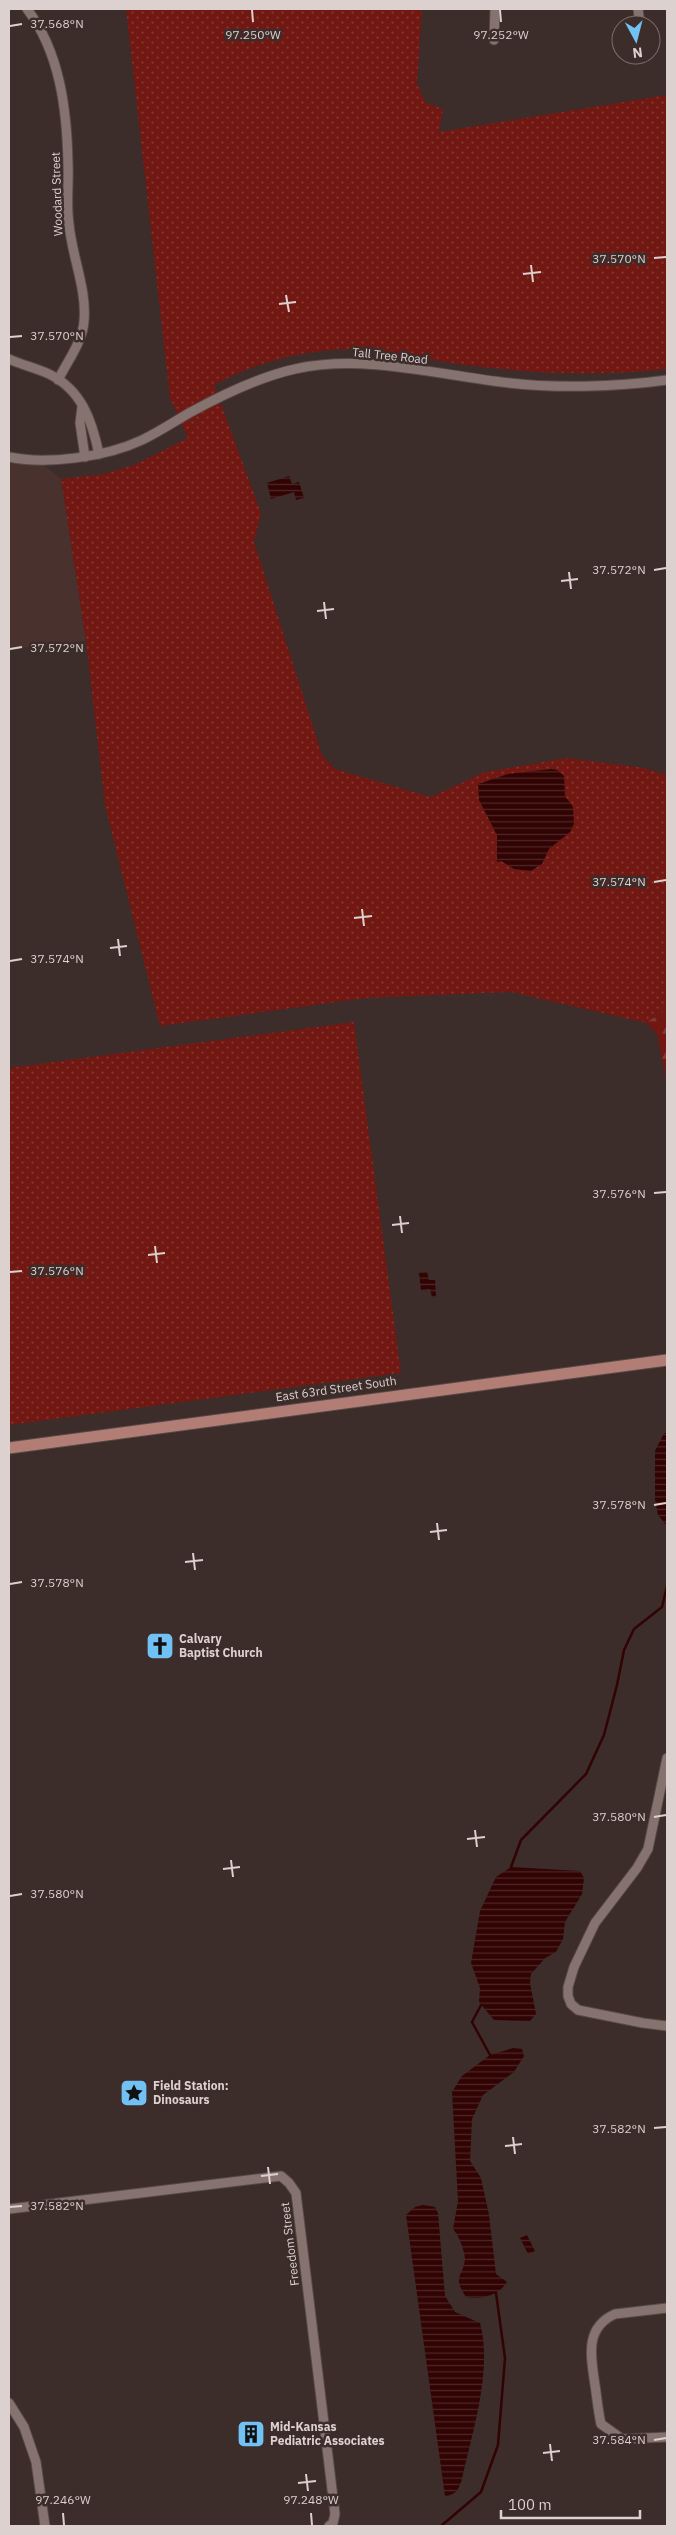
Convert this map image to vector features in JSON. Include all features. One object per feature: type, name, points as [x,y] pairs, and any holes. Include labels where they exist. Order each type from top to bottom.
[{"type":"main road","name":"East 63rd Street South","points":[[9,1448],[667,1360]]},
{"type":"street","name":"Woodard Street","points":[[27,9],[39,24],[51,53],[64,104],[68,139],[68,221],[84,299],[83,329],[58,380]]},
{"type":"street","points":[[494,40],[495,9]]},
{"type":"street","points":[[9,359],[58,380],[68,387],[92,421],[99,454]]},
{"type":"street","name":"Tall Tree Road","points":[[9,457],[22,460],[85,457],[99,454],[141,441],[192,412],[248,384],[294,369],[327,364],[378,364],[504,383],[569,385],[667,380]]},
{"type":"street","points":[[82,407],[80,423],[85,457]]},
{"type":"street","points":[[667,1758],[648,1849],[637,1868],[612,1898],[587,1938],[568,1987],[569,2000],[578,2010],[667,2026]]},
{"type":"street","name":"Freedom Street","points":[[9,2209],[281,2176],[289,2183],[296,2193],[335,2514],[333,2523],[329,2526]]},
{"type":"street","points":[[667,2308],[615,2314],[597,2327],[592,2338],[590,2354],[600,2418],[606,2430],[622,2439],[667,2437]]},
{"type":"street","points":[[9,2403],[24,2427],[36,2462],[45,2526]]},
{"type":"shaded area","points":[[9,455],[36,459],[61,479],[86,641],[9,649]]},
{"type":"shaded area","points":[[289,476],[292,484],[299,482],[304,498],[296,500],[294,492],[271,499],[267,483]]},
{"type":"shaded area","points":[[557,770],[564,776],[565,796],[573,807],[574,824],[570,832],[549,849],[542,864],[531,871],[514,869],[501,861],[497,862],[497,835],[479,800],[478,784],[508,774]]},
{"type":"shaded area","points":[[427,1272],[429,1280],[435,1280],[436,1296],[432,1297],[430,1289],[421,1290],[419,1273]]},
{"type":"shaded area","points":[[664,1433],[667,1433],[667,1526],[658,1515],[655,1499],[655,1451]]},
{"type":"shaded area","points":[[511,1867],[580,1871],[584,1878],[582,1894],[565,1922],[563,1939],[556,1952],[545,1958],[531,1974],[530,1983],[536,2014],[530,2021],[494,2020],[479,2002],[480,1988],[471,1963],[480,1911],[496,1877]]},
{"type":"shaded area","points":[[513,2048],[522,2049],[524,2056],[514,2072],[483,2095],[472,2119],[470,2161],[481,2178],[489,2215],[496,2274],[507,2282],[499,2291],[489,2296],[466,2297],[459,2280],[465,2256],[463,2247],[453,2229],[458,2201],[452,2092],[462,2076],[490,2055]]},
{"type":"shaded area","points":[[423,2205],[435,2207],[438,2213],[445,2296],[455,2312],[480,2323],[483,2341],[483,2380],[476,2422],[460,2486],[452,2494],[445,2496],[406,2215],[415,2207]]},
{"type":"shaded area","points":[[527,2235],[535,2251],[528,2254],[520,2238]]},
{"type":"green space","points":[[126,9],[422,10],[417,83],[425,102],[443,109],[439,132],[667,95],[667,369],[619,373],[546,372],[498,369],[387,352],[343,349],[320,351],[276,360],[234,375],[214,385],[261,513],[254,542],[322,755],[335,769],[431,797],[485,772],[567,758],[644,768],[667,775],[667,1009],[646,1023],[511,992],[366,998],[160,1026],[105,805],[86,641],[61,479],[104,474],[134,465],[188,438],[170,398]]},
{"type":"green space","points":[[667,1009],[667,1085],[657,1034],[646,1023]]},
{"type":"green space","points":[[354,1022],[401,1373],[9,1425],[9,1068]]},
{"type":"waterway","points":[[511,1867],[521,1840],[586,1774],[604,1735],[624,1650],[634,1629],[662,1607],[667,1586]]},
{"type":"waterway","points":[[481,2005],[472,2022],[490,2055]]},
{"type":"waterway","points":[[441,2526],[481,2492],[498,2445],[505,2358],[496,2293]]},
{"type":"place","name":"Calvary Baptist Church","points":[[160,1646]]},
{"type":"place","name":"Field Station: Dinosaurs","points":[[134,2093]]},
{"type":"place","name":"Mid-Kansas Pediatric Associates","points":[[251,2434]]}]
